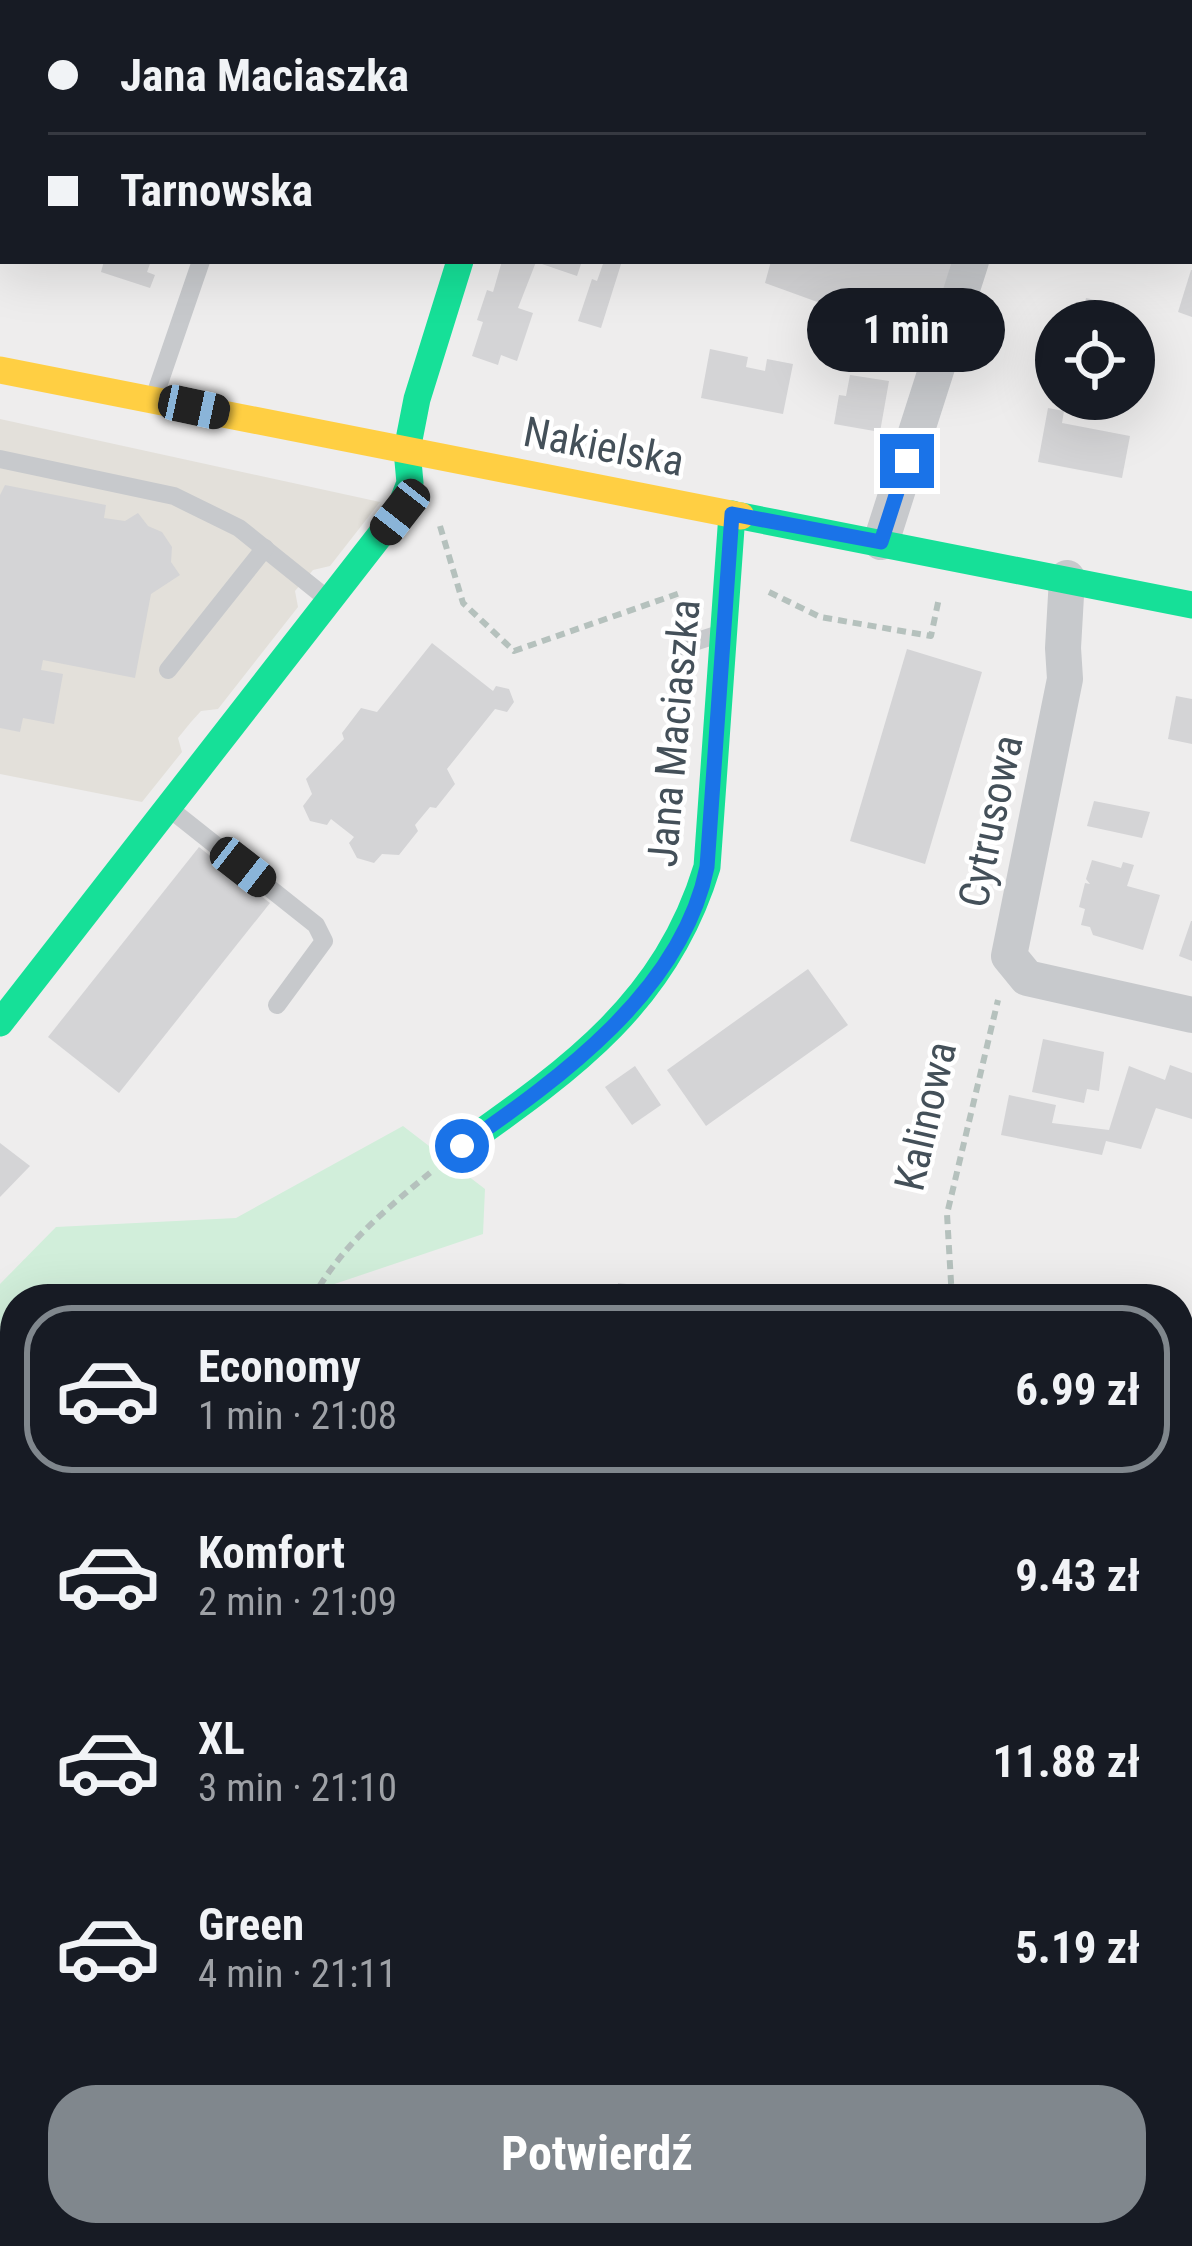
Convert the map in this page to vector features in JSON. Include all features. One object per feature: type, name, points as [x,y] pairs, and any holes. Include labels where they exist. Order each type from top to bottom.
[{"type":"street","points":[[0,1023],[403,505],[410,483],[407,450],[417,399],[459,264]]},
{"type":"street","points":[[881,542],[970,264]]},
{"type":"street","name":"Nakielska","points":[[0,370],[1192,604]]},
{"type":"street","name":"Jana Maciaszka","points":[[462,1146],[544,1089],[621,1016],[667,961],[699,907],[707,867],[732,514]]},
{"type":"street","name":"Cytrusowa","points":[[1066,578],[1065,680],[1009,956],[1027,978],[1192,1015]]},
{"type":"lane","points":[[153,399],[200,264]]},
{"type":"lane","points":[[0,459],[174,496],[239,527],[330,601]]},
{"type":"lane","points":[[169,670],[265,548]]},
{"type":"lane","points":[[682,646],[723,633]]},
{"type":"lane","points":[[170,809],[316,925],[324,941],[277,1005]]},
{"type":"path","points":[[437,516],[463,603],[514,651],[728,577],[820,617],[931,636],[940,595]]},
{"type":"path","name":"Kalinowa","points":[[951,1284],[947,1214],[1009,956]]},
{"type":"path","points":[[320,1284],[330,1266],[378,1215],[462,1146]]},
{"type":"shaded area","points":[[0,419],[380,502],[330,566],[313,570],[295,591],[298,607],[218,709],[201,711],[178,738],[182,752],[142,802],[0,774]]},
{"type":"green space","points":[[403,1126],[485,1189],[483,1234],[335,1284],[0,1284],[56,1227],[236,1218]]},
{"type":"building","points":[[103,264],[150,264],[147,272],[155,275],[150,288],[101,272]]},
{"type":"building","points":[[501,264],[535,264],[518,308],[533,313],[517,361],[501,355],[498,365],[472,356],[483,322],[477,320],[487,290],[493,292]]},
{"type":"building","points":[[542,264],[581,264],[577,276]]},
{"type":"building","points":[[603,264],[621,264],[601,328],[578,321],[592,279],[597,281]]},
{"type":"building","points":[[770,264],[952,264],[934,318],[839,289],[834,308],[765,283]]},
{"type":"building","points":[[1192,270],[1192,317],[1178,312]]},
{"type":"building","points":[[876,305],[916,313],[908,352],[869,344]]},
{"type":"building","points":[[710,349],[748,357],[746,367],[765,371],[767,359],[793,364],[783,414],[701,398]]},
{"type":"building","points":[[850,375],[889,381],[880,432],[834,424],[839,395],[846,396]]},
{"type":"building","points":[[1046,420],[1130,436],[1122,478],[1038,462]]},
{"type":"building","points":[[5,485],[106,505],[104,518],[125,521],[138,513],[148,526],[162,532],[180,575],[151,594],[135,678],[43,660],[41,670],[63,674],[54,724],[23,718],[20,732],[0,728],[0,495]]},
{"type":"building","points":[[432,643],[493,691],[496,686],[509,689],[514,702],[507,712],[495,709],[447,769],[455,784],[415,825],[418,831],[399,855],[382,854],[374,863],[357,858],[349,843],[354,837],[331,819],[327,825],[310,821],[303,806],[312,794],[306,779],[344,739],[342,733],[361,708],[377,712]]},
{"type":"building","points":[[907,649],[982,672],[925,864],[850,841]]},
{"type":"building","points":[[1176,696],[1192,699],[1192,744],[1168,739]]},
{"type":"building","points":[[1094,801],[1150,812],[1142,838],[1087,826]]},
{"type":"building","points":[[199,847],[270,903],[119,1093],[48,1037]]},
{"type":"building","points":[[1092,860],[1121,868],[1123,862],[1134,865],[1127,886],[1160,895],[1143,950],[1093,935],[1090,927],[1081,925],[1085,909],[1079,907],[1085,883],[1090,884],[1086,879]]},
{"type":"building","points":[[1192,921],[1192,961],[1179,956]]},
{"type":"building","points":[[808,969],[848,1025],[706,1126],[667,1070]]},
{"type":"building","points":[[1043,1039],[1104,1052],[1099,1091],[1087,1089],[1084,1103],[1032,1092]]},
{"type":"building","points":[[1170,1065],[1192,1073],[1192,1119],[1156,1108],[1141,1149],[1106,1141],[1102,1155],[1001,1135],[1009,1095],[1056,1105],[1052,1123],[1109,1130],[1129,1066],[1165,1080]]},
{"type":"building","points":[[635,1066],[661,1105],[632,1125],[605,1087]]},
{"type":"building","points":[[0,1143],[30,1166],[0,1197]]},
{"type":"traffic: fast","points":[[0,1023],[399,511],[410,483],[407,450],[417,399],[459,264]]},
{"type":"traffic: fast","points":[[462,1146],[541,1088],[610,1028],[667,957],[689,915],[707,867],[732,514]]},
{"type":"traffic: fast","points":[[741,516],[1192,605]]},
{"type":"traffic: slow","points":[[0,370],[741,516]]},
{"type":"route","points":[[462,1146],[544,1089],[621,1016],[667,961],[699,907],[707,867],[732,514],[881,542],[907,461]]}]
